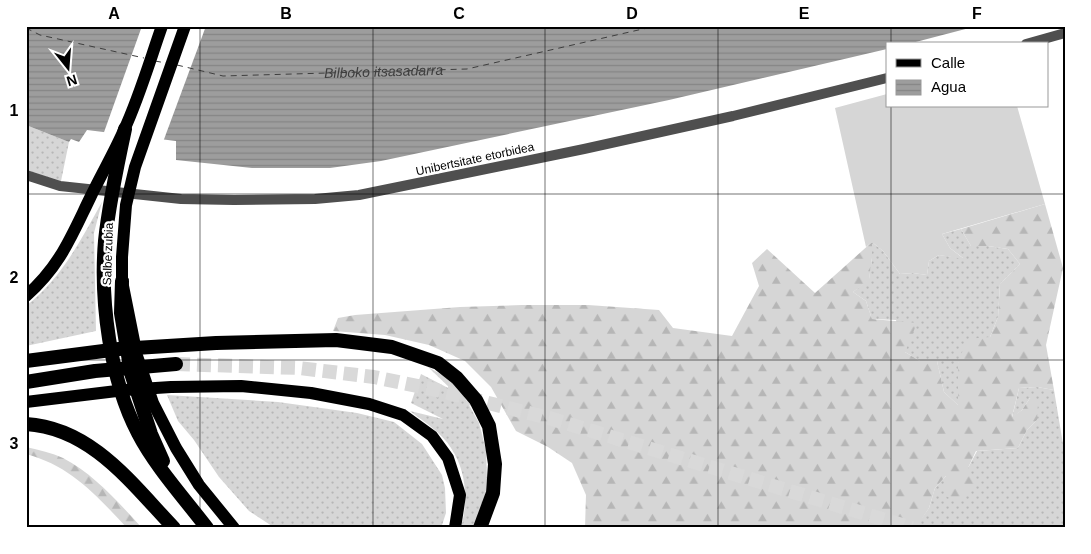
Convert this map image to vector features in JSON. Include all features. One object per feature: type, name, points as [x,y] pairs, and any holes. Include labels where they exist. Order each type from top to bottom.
[{"type":"highway","points":[[125,129],[114,180],[105,243],[105,301],[110,345],[117,377],[137,431],[146,448],[207,528]]},
{"type":"highway","name":"Salbe zubia","points":[[122,281],[121,313],[131,373],[148,404],[151,434],[174,484]]},
{"type":"highway","points":[[26,361],[119,349],[216,343],[336,340],[392,347],[438,363],[457,378],[476,400],[490,426],[495,464],[493,493],[480,528]]},
{"type":"highway","points":[[26,382],[94,371],[176,364]]},
{"type":"highway","points":[[26,424],[42,425],[70,434],[90,445],[117,468],[174,528]]},
{"type":"main road","points":[[26,296],[37,287],[64,252],[125,129],[162,26]]},
{"type":"main road","name":"Salbe zubia","points":[[122,281],[126,205],[133,176],[185,26]]},
{"type":"main road","points":[[26,402],[143,388],[241,386],[311,393],[369,404],[403,415],[432,436],[448,458],[460,494],[455,528]]},
{"type":"main road","points":[[148,404],[198,485],[234,528]]},
{"type":"street","points":[[1033,42],[1065,33]]},
{"type":"street","name":"Unibertsitate etorbidea","points":[[40,180],[60,186],[133,195],[208,200],[315,199],[360,195],[584,149],[732,116],[886,78]]},
{"type":"street","points":[[26,175],[40,180]]},
{"type":"street","points":[[26,180],[40,180]]},
{"type":"green space","points":[[886,94],[886,108],[1018,108],[1045,204],[942,234],[950,248],[964,259],[939,255],[929,261],[927,275],[900,274],[883,251],[872,242],[866,247],[835,108]]},
{"type":"green space","points":[[26,125],[69,142],[60,186],[26,176]]},
{"type":"green space","points":[[102,202],[94,233],[96,331],[26,346],[26,306],[39,295],[60,271],[78,245]]},
{"type":"green space","points":[[1045,204],[1063,268],[1046,345],[1054,390],[1037,387],[1019,388],[1012,417],[1022,410],[1030,398],[1038,401],[1037,420],[1027,430],[1018,448],[976,451],[968,468],[976,483],[958,503],[946,496],[946,476],[935,488],[929,508],[916,528],[585,528],[586,495],[572,463],[548,447],[516,431],[491,387],[465,361],[429,345],[385,335],[333,331],[338,318],[355,315],[460,307],[588,305],[659,310],[673,328],[732,336],[759,286],[752,263],[767,249],[815,293],[872,242],[869,280],[853,292],[866,301],[872,319],[917,323],[905,352],[920,361],[937,361],[944,392],[958,405],[958,363],[967,339],[990,337],[998,317],[1000,284],[1020,264],[1008,249],[971,246],[961,229]]},
{"type":"green space","points":[[961,229],[971,246],[1008,249],[1020,264],[1000,284],[998,317],[990,337],[958,363],[959,406],[944,392],[937,361],[920,361],[905,352],[896,320],[872,319],[866,301],[853,292],[869,279],[872,242],[883,251],[900,274],[927,275],[929,261],[939,255],[963,258],[950,248],[942,234]]},
{"type":"green space","points":[[428,367],[444,376],[460,389],[479,423],[486,450],[487,479],[485,500],[474,528],[461,528],[465,507],[465,487],[456,457],[443,437],[410,411],[443,419],[411,403],[421,374],[452,390]]},
{"type":"green space","points":[[1037,387],[1054,390],[1065,456],[1065,528],[916,528],[929,508],[935,488],[947,475],[968,468],[977,451],[1018,448],[1027,430],[1037,420],[1030,398],[1022,410],[1012,418],[1019,388]]},
{"type":"green space","points":[[167,395],[278,402],[357,413],[394,422],[422,444],[442,475],[445,488],[446,513],[441,528],[275,528],[249,511],[219,477],[194,440],[178,421]]},
{"type":"green space","points":[[26,447],[63,458],[85,472],[106,490],[142,528],[127,528],[82,483],[56,466],[26,454]]},
{"type":"water","name":"Bilboko itsasadarra","points":[[26,26],[977,26],[916,42],[886,42],[886,49],[669,100],[381,161],[330,168],[252,168],[176,160],[176,141],[87,130],[79,142],[71,139],[69,142],[26,125]]},
{"type":"pier","points":[[142,26],[206,26],[163,142],[103,135]]},
{"type":"ferry route","points":[[177,65],[223,76],[467,69],[656,26]]},
{"type":"ferry route","points":[[26,28],[40,35],[144,58]]},
{"type":"ferry route","points":[[155,61],[166,63]]},
{"type":"tunnel","points":[[176,364],[299,368],[374,377],[432,389],[549,418],[912,528]]}]
